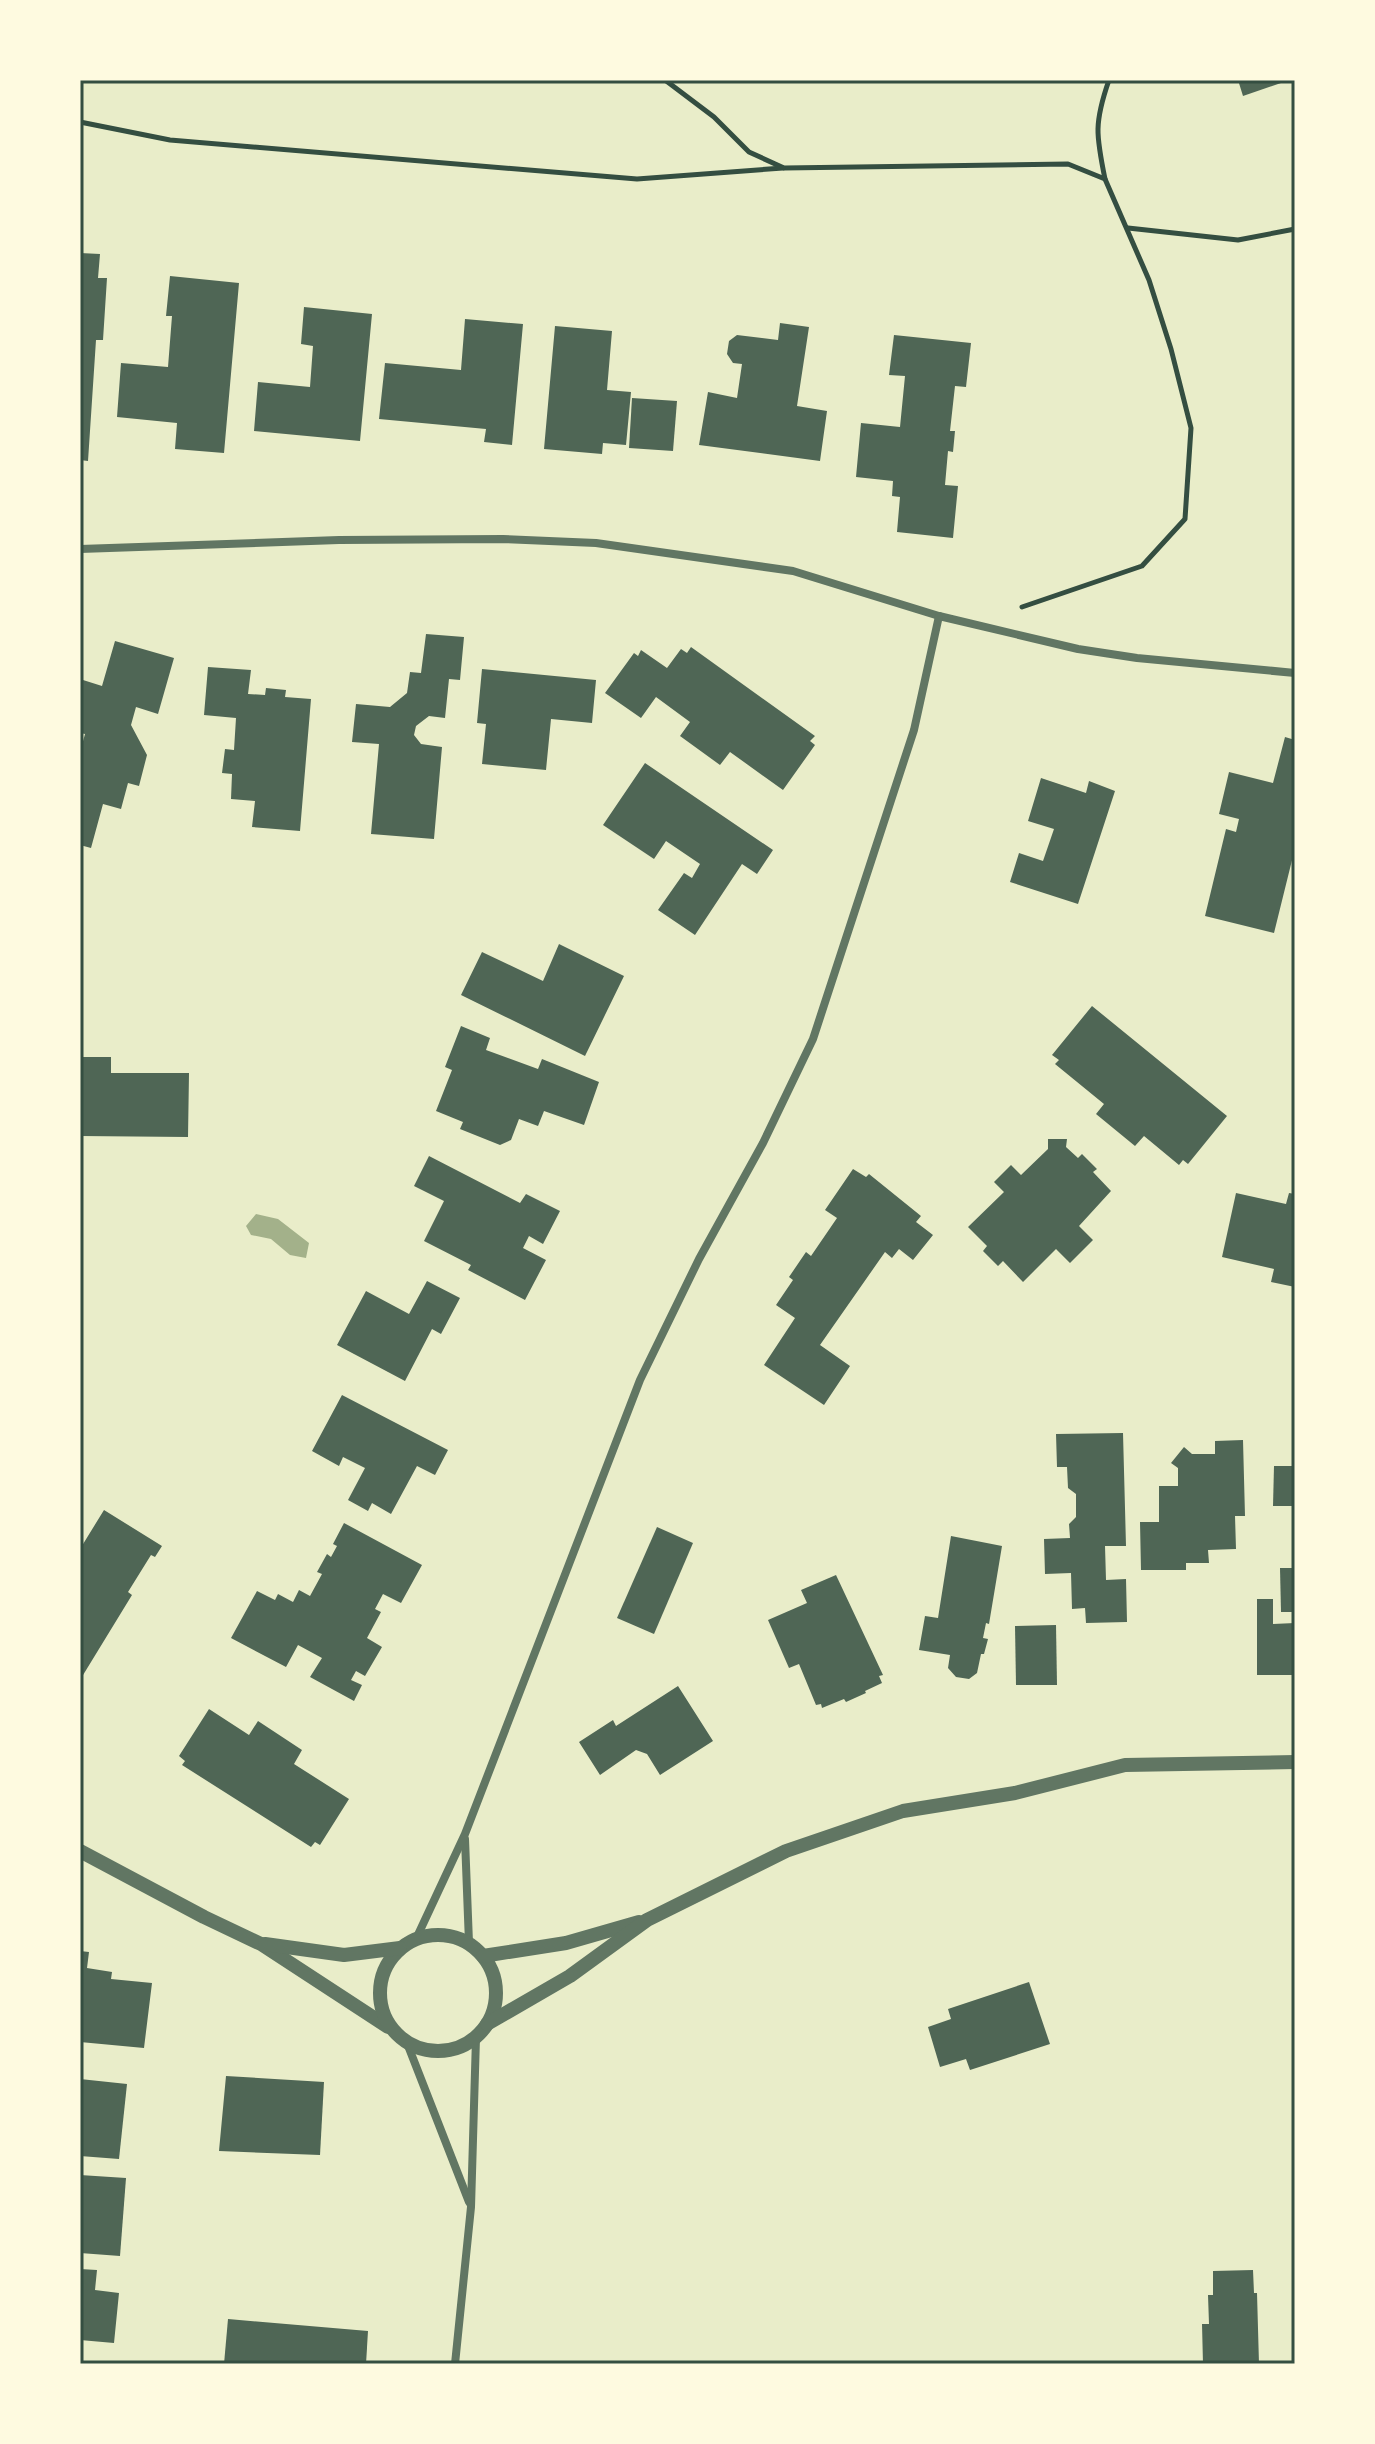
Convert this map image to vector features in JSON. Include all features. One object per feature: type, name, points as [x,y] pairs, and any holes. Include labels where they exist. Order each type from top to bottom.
[{"type":"street","points":[[80,549],[354,540],[503,539],[596,543],[793,571],[939,616],[1020,636],[1137,658],[1295,673]]},
{"type":"street","points":[[416,1939],[465,1834],[640,1380],[699,1259],[763,1143],[813,1039],[914,730],[939,616]]},
{"type":"street","points":[[487,2024],[570,1976],[647,1920],[786,1851],[903,1811],[1015,1793],[1125,1765],[1295,1762]]},
{"type":"street","points":[[465,1834],[469,1943]]},
{"type":"street","points":[[80,1851],[261,1944],[407,2043],[424,2050],[460,2048],[476,2038],[487,2024],[494,2007],[496,1989],[492,1971],[483,1956],[469,1943],[452,1936],[434,1935],[416,1939],[400,1948],[388,1962],[381,1979],[380,1997],[384,2015],[393,2031]]},
{"type":"street","points":[[483,1956],[566,1943],[647,1920]]},
{"type":"street","points":[[261,1944],[344,1955],[400,1948]]},
{"type":"street","points":[[455,2364],[471,2207],[476,2038]]},
{"type":"street","points":[[407,2043],[471,2207]]},
{"type":"path","points":[[665,80],[714,117],[749,152],[784,168]]},
{"type":"path","points":[[1013,610],[1142,566],[1185,519],[1191,428],[1149,280],[1105,179],[1097,142],[1098,112],[1109,80]]},
{"type":"path","points":[[80,122],[170,140],[637,179],[784,168],[1068,164],[1105,179]]},
{"type":"path","points":[[1127,228],[1238,240],[1295,229]]},
{"type":"shaded area","points":[[256,1214],[278,1219],[309,1243],[306,1258],[290,1255],[271,1239],[251,1235],[246,1226]]},
{"type":"building","points":[[1238,80],[1280,80],[1281,83],[1243,96]]},
{"type":"building","points":[[80,253],[100,254],[98,278],[107,278],[103,340],[96,340],[88,461],[80,460]]},
{"type":"building","points":[[170,276],[239,283],[224,453],[175,449],[177,423],[117,417],[121,363],[168,367],[172,316],[166,316]]},
{"type":"building","points":[[304,307],[372,314],[360,441],[254,431],[258,382],[310,387],[313,346],[301,344]]},
{"type":"building","points":[[465,319],[523,324],[512,445],[484,442],[486,429],[379,419],[385,363],[461,370]]},
{"type":"building","points":[[780,323],[809,327],[797,406],[827,411],[820,461],[699,445],[708,392],[737,398],[742,364],[733,363],[727,354],[729,341],[737,335],[778,340]]},
{"type":"building","points":[[555,326],[612,331],[607,390],[631,392],[626,445],[603,443],[602,454],[544,449]]},
{"type":"building","points":[[894,335],[971,343],[966,387],[955,386],[950,431],[955,431],[953,452],[948,451],[945,485],[958,486],[953,538],[897,532],[900,497],[892,496],[893,481],[856,477],[861,423],[900,427],[905,376],[889,375]]},
{"type":"building","points":[[632,398],[677,401],[673,451],[629,448]]},
{"type":"building","points":[[426,634],[464,637],[460,680],[449,679],[445,718],[429,716],[416,726],[414,735],[421,744],[442,747],[434,839],[371,834],[379,744],[352,742],[356,704],[390,707],[407,693],[410,672],[421,673]]},
{"type":"building","points":[[115,641],[174,658],[158,714],[136,707],[131,725],[147,755],[139,786],[128,783],[121,809],[103,804],[91,848],[80,845],[80,752],[85,734],[80,733],[80,692],[83,680],[102,686]]},
{"type":"building","points":[[691,647],[815,736],[810,741],[815,745],[783,790],[730,752],[720,765],[680,736],[690,722],[656,697],[641,718],[605,693],[634,653],[638,656],[641,650],[667,668],[681,649],[687,653]]},
{"type":"building","points":[[208,667],[251,670],[248,694],[265,695],[266,688],[286,690],[285,697],[311,699],[300,831],[252,827],[255,801],[231,799],[232,774],[222,773],[225,749],[234,750],[236,718],[204,715]]},
{"type":"building","points":[[482,669],[596,680],[592,723],[551,719],[546,770],[482,764],[486,724],[477,723]]},
{"type":"building","points":[[1285,737],[1295,740],[1295,848],[1274,933],[1205,916],[1226,829],[1236,832],[1239,819],[1219,814],[1229,772],[1273,783]]},
{"type":"building","points":[[645,763],[773,850],[757,874],[742,864],[695,935],[658,910],[684,873],[692,878],[700,864],[666,841],[654,859],[603,825]]},
{"type":"building","points":[[1041,778],[1086,793],[1089,781],[1115,791],[1078,904],[1010,882],[1019,853],[1043,861],[1054,829],[1028,821]]},
{"type":"building","points":[[559,944],[624,976],[585,1056],[461,995],[482,952],[543,981]]},
{"type":"building","points":[[1092,1006],[1227,1116],[1188,1164],[1183,1160],[1179,1165],[1144,1136],[1135,1146],[1096,1114],[1104,1104],[1055,1064],[1059,1060],[1052,1055]]},
{"type":"building","points":[[461,1026],[490,1038],[486,1050],[538,1069],[542,1059],[599,1082],[584,1125],[544,1111],[538,1126],[519,1119],[511,1140],[500,1145],[460,1129],[463,1122],[436,1111],[452,1070],[445,1067]]},
{"type":"building","points":[[80,1057],[111,1057],[111,1073],[189,1073],[188,1137],[80,1136]]},
{"type":"building","points":[[1048,1139],[1067,1139],[1066,1147],[1078,1158],[1082,1154],[1097,1169],[1093,1172],[1111,1191],[1079,1226],[1093,1240],[1070,1263],[1056,1249],[1023,1282],[1003,1261],[998,1266],[983,1251],[987,1246],[968,1227],[1004,1192],[994,1182],[1011,1165],[1021,1175],[1048,1149]]},
{"type":"building","points":[[429,1156],[520,1203],[526,1194],[560,1211],[543,1244],[529,1236],[523,1248],[546,1260],[525,1300],[468,1270],[471,1265],[424,1241],[444,1201],[414,1186]]},
{"type":"building","points":[[853,1169],[866,1177],[869,1174],[921,1216],[916,1222],[933,1235],[913,1260],[899,1249],[892,1258],[885,1252],[820,1345],[850,1366],[824,1405],[764,1365],[795,1318],[776,1305],[793,1280],[789,1277],[806,1252],[811,1256],[837,1218],[825,1210]]},
{"type":"building","points":[[1236,1193],[1286,1204],[1289,1193],[1295,1194],[1295,1287],[1271,1282],[1274,1269],[1222,1257]]},
{"type":"building","points":[[427,1281],[460,1298],[441,1334],[432,1329],[405,1381],[337,1345],[366,1291],[409,1314]]},
{"type":"building","points":[[342,1395],[448,1450],[435,1475],[417,1466],[391,1514],[372,1503],[368,1511],[348,1500],[365,1468],[343,1457],[339,1466],[312,1451]]},
{"type":"building","points":[[1123,1433],[1126,1546],[1105,1546],[1106,1580],[1126,1579],[1127,1622],[1086,1623],[1085,1608],[1072,1609],[1071,1573],[1045,1574],[1044,1539],[1070,1538],[1069,1524],[1076,1517],[1076,1494],[1068,1488],[1067,1467],[1057,1467],[1056,1434]]},
{"type":"building","points":[[1243,1440],[1245,1516],[1235,1516],[1236,1549],[1208,1550],[1209,1563],[1186,1563],[1186,1570],[1141,1570],[1140,1522],[1159,1522],[1159,1486],[1178,1486],[1178,1468],[1171,1463],[1184,1447],[1192,1454],[1215,1454],[1215,1441]]},
{"type":"building","points":[[1274,1466],[1295,1466],[1295,1506],[1273,1506]]},
{"type":"building","points":[[104,1510],[162,1546],[155,1557],[151,1555],[128,1592],[132,1595],[80,1680],[80,1549]]},
{"type":"building","points":[[344,1523],[422,1565],[401,1603],[383,1594],[375,1609],[381,1612],[367,1638],[382,1647],[365,1676],[356,1671],[351,1680],[362,1685],[354,1701],[310,1677],[322,1658],[298,1645],[286,1667],[231,1638],[257,1591],[275,1600],[278,1594],[293,1602],[299,1590],[310,1596],[322,1574],[317,1572],[327,1554],[331,1557],[337,1546],[333,1544]]},
{"type":"building","points":[[657,1527],[693,1543],[654,1634],[617,1618]]},
{"type":"building","points":[[951,1536],[1002,1546],[989,1624],[986,1623],[983,1638],[988,1639],[977,1673],[969,1679],[956,1677],[948,1668],[950,1655],[919,1650],[925,1616],[938,1618]]},
{"type":"building","points":[[1280,1568],[1295,1568],[1295,1612],[1281,1612]]},
{"type":"building","points":[[836,1575],[883,1675],[879,1676],[882,1683],[866,1693],[822,1708],[821,1704],[816,1705],[799,1664],[789,1668],[768,1620],[807,1603],[801,1590]]},
{"type":"building","points":[[1257,1599],[1273,1599],[1273,1624],[1295,1623],[1295,1675],[1257,1675]]},
{"type":"building","points":[[1056,1625],[1057,1685],[1016,1685],[1015,1626]]},
{"type":"building","points":[[678,1686],[713,1741],[660,1775],[647,1754],[636,1750],[600,1775],[579,1742],[613,1720],[616,1726]]},
{"type":"building","points":[[209,1709],[249,1735],[258,1721],[302,1750],[294,1764],[349,1799],[320,1845],[315,1842],[311,1847],[182,1765],[185,1761],[179,1756]]},
{"type":"building","points":[[80,1951],[89,1952],[87,1968],[112,1972],[111,1979],[152,1983],[144,2048],[80,2042]]},
{"type":"building","points":[[1029,1982],[1050,2044],[970,2070],[966,2059],[940,2067],[928,2027],[951,2019],[948,2009]]},
{"type":"building","points":[[226,2076],[324,2082],[320,2155],[219,2151]]},
{"type":"building","points":[[80,2079],[127,2084],[119,2159],[80,2156]]},
{"type":"building","points":[[80,2175],[126,2178],[120,2256],[80,2253]]},
{"type":"building","points":[[80,2269],[97,2270],[95,2290],[119,2293],[114,2343],[80,2340]]},
{"type":"building","points":[[1253,2270],[1254,2293],[1257,2293],[1259,2364],[1203,2364],[1202,2324],[1209,2324],[1208,2295],[1213,2295],[1213,2271]]},
{"type":"building","points":[[228,2319],[368,2331],[366,2364],[224,2364]]}]
